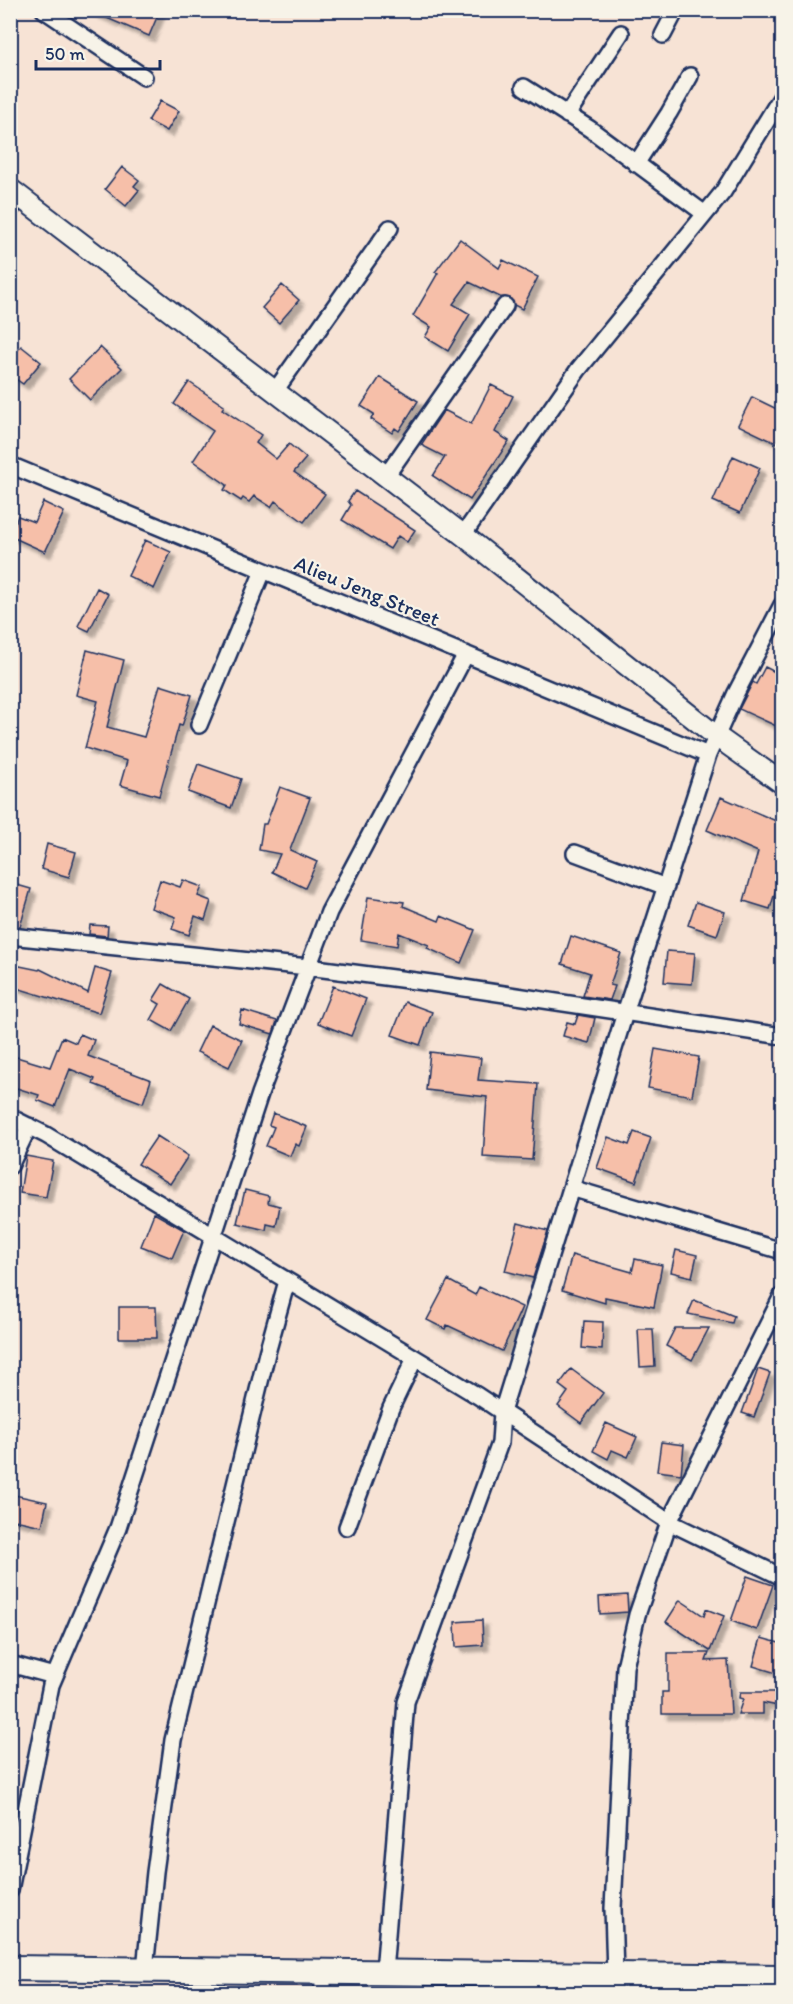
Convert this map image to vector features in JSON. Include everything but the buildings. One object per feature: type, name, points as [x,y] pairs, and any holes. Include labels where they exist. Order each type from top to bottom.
[{"type":"main road","points":[[10,1968],[145,1969],[323,1982],[384,1972],[783,1977]]},
{"type":"street","points":[[44,10],[144,77]]},
{"type":"street","points":[[663,35],[676,10]]},
{"type":"street","points":[[567,115],[621,33]]},
{"type":"street","points":[[636,164],[690,76]]},
{"type":"street","points":[[524,87],[705,214]]},
{"type":"street","points":[[464,535],[578,370],[723,192],[783,96]]},
{"type":"street","points":[[13,198],[275,391],[464,535],[716,736],[783,783]]},
{"type":"street","points":[[275,391],[390,228]]},
{"type":"street","points":[[386,476],[505,306]]},
{"type":"street","name":"Alieu Jeng Street","points":[[10,465],[708,755]]},
{"type":"street","points":[[199,724],[263,571]]},
{"type":"street","points":[[384,1972],[406,1702],[500,1443],[502,1412],[625,1013],[708,755],[735,695],[783,605]]},
{"type":"street","points":[[10,1890],[14,1848],[51,1685],[118,1528],[260,1094],[329,912],[466,654]]},
{"type":"street","points":[[575,853],[666,887]]},
{"type":"street","points":[[10,936],[308,967],[783,1036]]},
{"type":"street","points":[[10,1117],[29,1126],[415,1358],[502,1412],[669,1522],[783,1577]]},
{"type":"street","points":[[10,1166],[29,1126]]},
{"type":"street","points":[[571,1188],[783,1251]]},
{"type":"street","points":[[145,1969],[155,1872],[173,1740],[264,1363],[287,1281]]},
{"type":"street","points":[[615,1974],[612,1908],[625,1667],[637,1615],[669,1522],[783,1296]]},
{"type":"street","points":[[347,1527],[391,1408],[415,1358]]},
{"type":"street","points":[[10,1664],[54,1676]]}]
